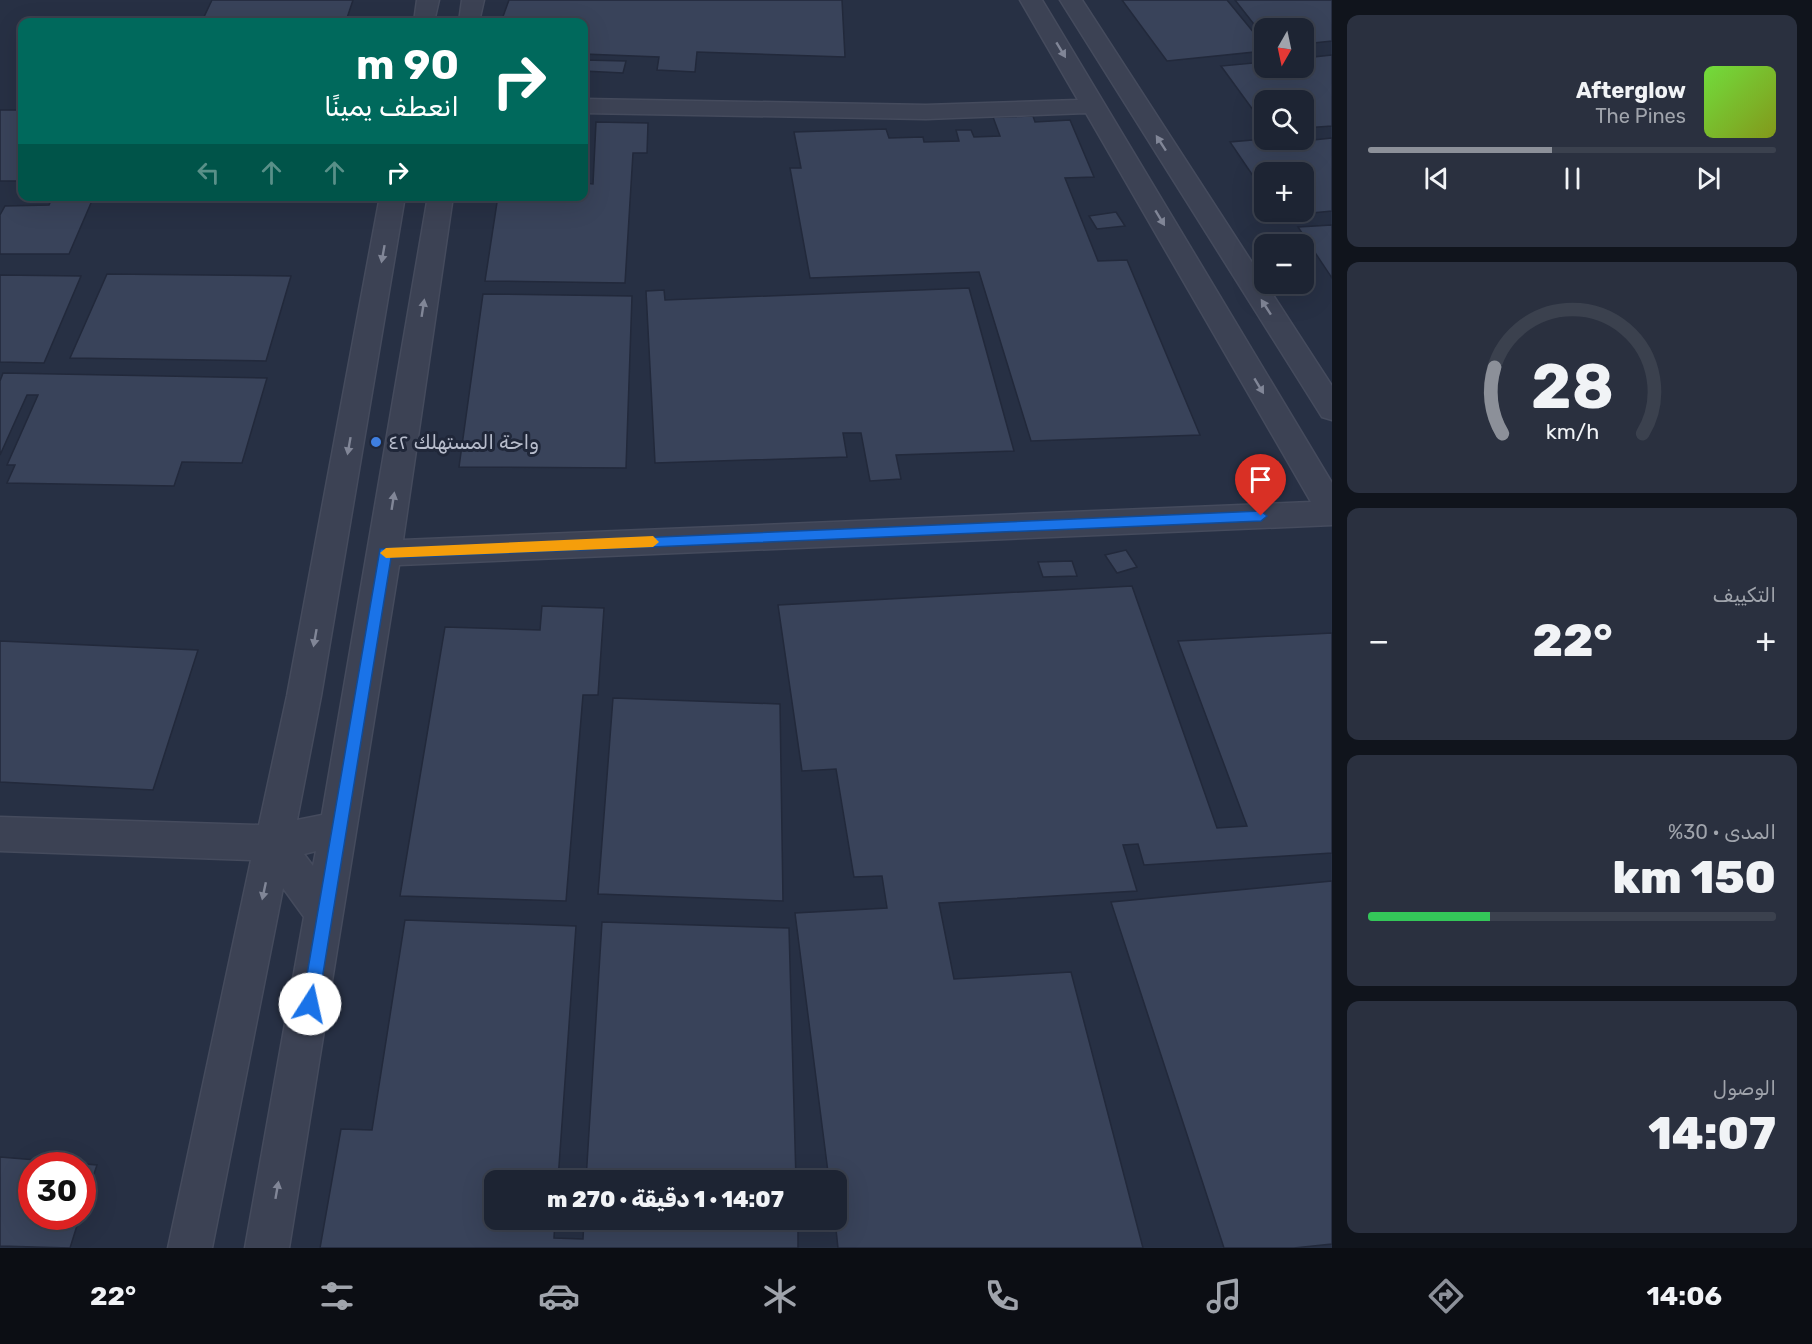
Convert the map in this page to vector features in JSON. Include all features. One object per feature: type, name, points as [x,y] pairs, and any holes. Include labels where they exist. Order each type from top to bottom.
[{"type":"street","points":[[425,18],[428,0]]},
{"type":"street","points":[[470,18],[473,0]]},
{"type":"street","points":[[385,553],[1332,512],[1031,0]]},
{"type":"street","points":[[1071,0],[1332,409]]},
{"type":"street","points":[[588,106],[915,112],[1094,106]]},
{"type":"street","points":[[190,1248],[304,696],[392,201]]},
{"type":"street","points":[[267,1248],[340,828],[440,201]]},
{"type":"street","points":[[0,834],[274,843],[340,828]]},
{"type":"street","points":[[274,843],[325,915]]},
{"type":"building","points":[[212,0],[353,0],[347,18],[203,18]]},
{"type":"building","points":[[509,0],[842,0],[845,57],[697,52],[695,72],[657,70],[659,57],[588,54],[588,18],[502,18]]},
{"type":"building","points":[[1122,0],[1227,0],[1254,33],[1254,52],[1167,61]]},
{"type":"building","points":[[1235,0],[1332,0],[1332,41],[1314,43],[1314,18],[1254,18],[1254,24]]},
{"type":"building","points":[[1332,55],[1332,126],[1314,127],[1314,90],[1254,90],[1254,111],[1221,66],[1254,63],[1254,78],[1314,78],[1314,57]]},
{"type":"building","points":[[588,60],[626,61],[623,73],[588,71]]},
{"type":"building","points":[[0,110],[18,110],[18,181],[0,181]]},
{"type":"building","points":[[1033,116],[1035,122],[1070,120],[1094,177],[1065,178],[1098,261],[1127,260],[1200,435],[1031,441],[979,272],[810,278],[790,168],[801,168],[794,132],[886,129],[889,138],[923,137],[924,142],[959,141],[956,130],[971,130],[974,137],[1000,136],[993,117]]},
{"type":"building","points":[[596,122],[648,123],[647,153],[633,153],[625,283],[485,281],[497,201],[588,201],[588,183],[593,184]]},
{"type":"building","points":[[1332,138],[1332,211],[1314,213],[1314,162],[1254,162],[1254,177],[1230,142],[1254,140],[1254,150],[1314,150],[1314,140]]},
{"type":"building","points":[[51,201],[92,201],[69,254],[0,254],[0,215],[5,206],[49,205]]},
{"type":"building","points":[[1116,212],[1125,226],[1097,229],[1089,216]]},
{"type":"building","points":[[1332,225],[1332,278],[1314,251],[1314,234],[1303,234],[1298,227]]},
{"type":"building","points":[[107,274],[291,276],[266,361],[70,358]]},
{"type":"building","points":[[0,275],[81,276],[44,363],[0,362]]},
{"type":"building","points":[[969,288],[1014,451],[896,455],[901,479],[870,481],[861,433],[843,433],[847,457],[655,463],[646,291],[664,290],[665,300]]},
{"type":"building","points":[[483,294],[632,296],[626,468],[459,467]]},
{"type":"building","points":[[3,373],[267,378],[242,463],[182,462],[174,486],[7,483],[15,465],[7,465],[38,395],[27,395],[0,455],[0,381]]},
{"type":"building","points":[[1126,550],[1137,567],[1117,573],[1105,555]]},
{"type":"building","points":[[1072,561],[1077,576],[1043,577],[1038,562]]},
{"type":"building","points":[[1132,586],[1217,828],[1247,826],[1178,641],[1332,633],[1332,853],[1144,865],[1138,844],[1123,845],[1137,891],[939,903],[954,979],[1071,972],[1143,1248],[838,1248],[836,1230],[847,1230],[847,1170],[828,1170],[795,913],[887,908],[882,876],[854,877],[836,769],[802,771],[778,605]]},
{"type":"building","points":[[542,606],[604,608],[598,695],[583,695],[566,901],[400,896],[445,627],[540,630]]},
{"type":"building","points":[[0,641],[198,650],[153,790],[0,782]]},
{"type":"building","points":[[613,698],[780,704],[783,901],[598,894]]},
{"type":"building","points":[[1332,881],[1332,1244],[1294,1248],[1224,1248],[1111,902]]},
{"type":"building","points":[[405,920],[576,926],[559,1170],[484,1170],[484,1230],[554,1230],[554,1238],[583,1239],[583,1230],[798,1230],[798,1248],[320,1248],[341,1129],[372,1130]]},
{"type":"building","points":[[602,922],[789,928],[796,1170],[587,1170]]},
{"type":"building","points":[[0,1157],[18,1158],[18,1230],[76,1230],[70,1248],[0,1246]]},
{"type":"slow traffic","points":[[386,553],[653,542]]},
{"type":"place","name":"واحة المستهلك ٤٢","points":[[376,442]]},
{"type":"route","points":[[310,1004],[385,553],[1261,516]]}]
